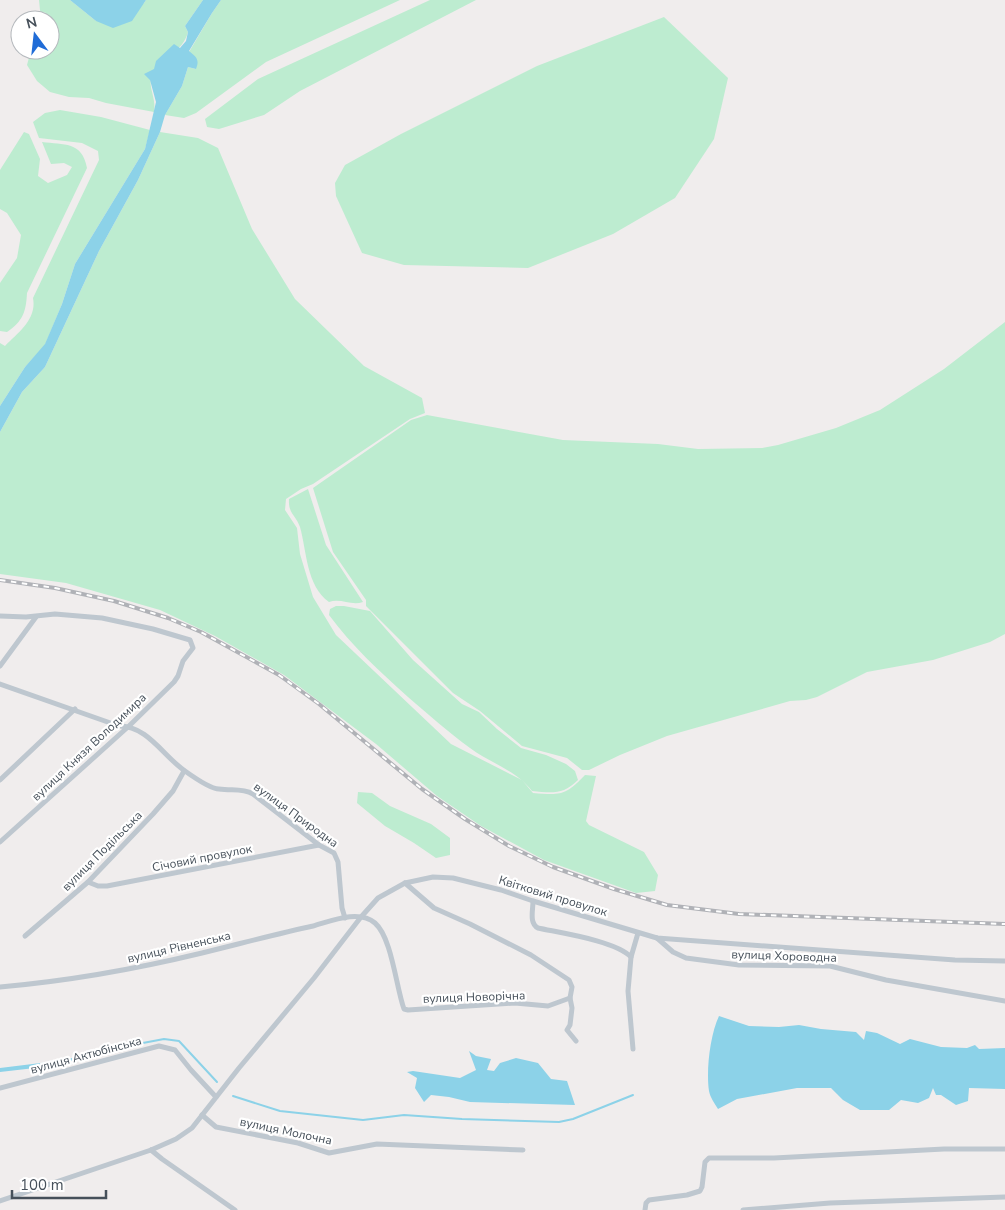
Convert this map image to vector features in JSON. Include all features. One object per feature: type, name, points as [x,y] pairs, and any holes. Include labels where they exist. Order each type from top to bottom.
[{"type":"street","name":"вулиця Князя Володимира","points":[[0,842],[129,726],[174,682],[183,661],[193,648],[190,640],[102,618],[55,614],[36,616]]},
{"type":"street","points":[[0,616],[36,616]]},
{"type":"street","points":[[0,666],[36,616]]},
{"type":"street","name":"вулиця Природна","points":[[0,684],[119,726],[129,726],[139,731],[184,771],[217,790],[245,790],[254,794],[334,854],[338,862],[344,918]]},
{"type":"street","points":[[0,780],[75,709]]},
{"type":"street","name":"вулиця Подільська","points":[[25,936],[88,882],[173,791],[184,771]]},
{"type":"street","name":"Січовий провулок","points":[[88,882],[98,886],[107,886],[320,845]]},
{"type":"street","name":"Квітковий провулок","points":[[202,1115],[314,978],[361,916],[378,898],[405,883],[433,877],[453,878],[501,890],[533,902],[657,938],[955,960],[1005,961]]},
{"type":"street","points":[[405,883],[434,908],[522,950],[564,975],[572,987],[570,998],[571,1016],[567,1030],[576,1041]]},
{"type":"street","points":[[533,902],[532,921],[534,926],[602,943],[621,950],[631,957]]},
{"type":"street","name":"вулиця Рівненська","points":[[0,987],[116,971],[202,953],[344,918],[361,916]]},
{"type":"street","name":"вулиця Новорічна","points":[[361,916],[375,923],[386,940],[404,1009],[514,1003],[548,1006],[570,998]]},
{"type":"street","points":[[633,1050],[628,991],[631,957],[638,933]]},
{"type":"street","name":"вулиця Хороводна","points":[[657,938],[673,952],[686,958],[739,965],[830,966],[886,980],[1005,1001]]},
{"type":"street","name":"вулиця Актюбінська","points":[[0,1088],[159,1046],[175,1050],[216,1097]]},
{"type":"street","points":[[0,1200],[151,1150],[185,1134],[202,1115]]},
{"type":"street","name":"вулиця Молочна","points":[[202,1115],[216,1127],[298,1143],[329,1153],[377,1144],[523,1150]]},
{"type":"street","points":[[645,1210],[646,1203],[649,1200],[687,1195],[700,1191],[705,1162],[709,1158],[774,1158],[928,1149],[1005,1149]]},
{"type":"street","points":[[151,1150],[235,1210]]},
{"type":"street","points":[[743,1210],[849,1202],[1005,1197]]},
{"type":"green space","points":[[39,0],[70,0],[96,21],[144,3],[146,0],[203,0],[185,26],[188,32],[181,45],[162,60],[154,70],[151,86],[154,112],[50,92],[37,81],[27,65],[28,60],[60,60],[60,10],[40,10]]},
{"type":"green space","points":[[221,0],[400,0],[266,62],[196,113],[184,118],[165,115],[182,86],[188,67],[196,69],[189,52]]},
{"type":"green space","points":[[430,0],[476,0],[300,91],[264,115],[219,129],[207,127],[205,119],[258,79]]},
{"type":"green space","points":[[664,17],[728,78],[714,139],[675,198],[613,234],[528,268],[404,265],[362,253],[336,196],[335,183],[345,165],[401,134],[537,66]]},
{"type":"green space","points":[[60,110],[101,117],[150,130],[145,149],[75,264],[62,304],[45,345],[25,367],[0,406],[0,343],[5,346],[30,319],[34,306],[33,298],[99,160],[98,151],[82,143],[39,138],[33,122],[45,113]]},
{"type":"green space","points":[[24,132],[29,134],[40,159],[38,176],[48,183],[67,175],[72,167],[64,163],[51,164],[42,142],[71,146],[81,153],[87,168],[27,293],[23,316],[7,332],[0,331],[0,283],[17,258],[21,235],[7,213],[0,209],[0,170]]},
{"type":"green space","points":[[160,132],[198,138],[218,148],[252,229],[295,299],[364,366],[422,398],[425,413],[410,419],[313,484],[286,499],[285,510],[297,528],[300,554],[313,597],[336,635],[451,744],[522,780],[533,793],[562,793],[585,775],[596,776],[586,821],[589,825],[644,852],[658,875],[655,891],[636,893],[544,860],[481,826],[437,796],[376,744],[284,675],[215,636],[160,610],[66,583],[0,574],[0,432],[22,392],[45,367],[99,251],[138,180]]},
{"type":"green space","points":[[1005,322],[1005,634],[990,642],[933,660],[867,672],[817,697],[790,701],[667,736],[589,770],[582,770],[567,758],[522,746],[480,711],[453,693],[366,606],[366,600],[333,552],[313,488],[411,420],[427,415],[563,440],[658,444],[698,449],[762,448],[778,445],[836,428],[880,410],[944,369]]},
{"type":"green space","points":[[308,489],[326,545],[363,602],[329,602],[316,587],[308,568],[300,527],[289,504],[289,499]]},
{"type":"green space","points":[[336,606],[370,611],[413,660],[462,704],[479,712],[521,748],[546,755],[566,764],[575,771],[578,780],[562,791],[532,791],[511,772],[470,748],[408,697],[356,648],[329,615],[330,609]]},
{"type":"green space","points":[[358,792],[372,793],[390,806],[431,824],[450,838],[450,855],[436,858],[385,826],[357,803]]},
{"type":"water","points":[[70,0],[146,0],[132,21],[113,28],[96,21]]},
{"type":"water","points":[[203,0],[221,0],[189,51],[197,59],[196,69],[188,67],[182,86],[165,115],[160,132],[138,180],[99,251],[45,367],[22,392],[0,432],[0,406],[25,367],[45,344],[62,304],[75,264],[145,149],[156,102],[150,80],[144,74],[154,69],[156,61],[174,44],[180,48],[186,41],[188,32],[185,26]]},
{"type":"water","points":[[719,1016],[749,1026],[779,1027],[799,1025],[856,1032],[864,1040],[866,1031],[877,1033],[900,1044],[910,1039],[941,1047],[967,1048],[975,1045],[979,1049],[1005,1048],[1005,1089],[969,1088],[968,1101],[956,1105],[941,1095],[936,1095],[933,1088],[929,1098],[918,1103],[901,1100],[889,1110],[860,1110],[843,1100],[831,1088],[797,1088],[737,1099],[718,1109],[710,1093],[708,1074],[711,1043]]},
{"type":"water","points":[[469,1051],[476,1056],[491,1059],[487,1070],[494,1071],[500,1063],[516,1058],[538,1063],[551,1079],[567,1081],[575,1105],[470,1102],[431,1095],[424,1102],[415,1088],[417,1078],[407,1072],[413,1071],[460,1078],[476,1070]]},
{"type":"water","points":[[90,1053],[61,1065],[0,1072],[0,1068],[65,1060]]},
{"type":"waterway","points":[[90,1053],[164,1039],[179,1041],[217,1082]]},
{"type":"waterway","points":[[233,1096],[280,1111],[363,1120],[404,1115],[559,1122],[573,1119],[633,1095]]},
{"type":"railway","points":[[0,580],[55,588],[114,601],[168,618],[201,632],[279,675],[319,704],[422,789],[465,819],[509,846],[553,867],[614,889],[667,905],[739,914],[1005,924]]}]
